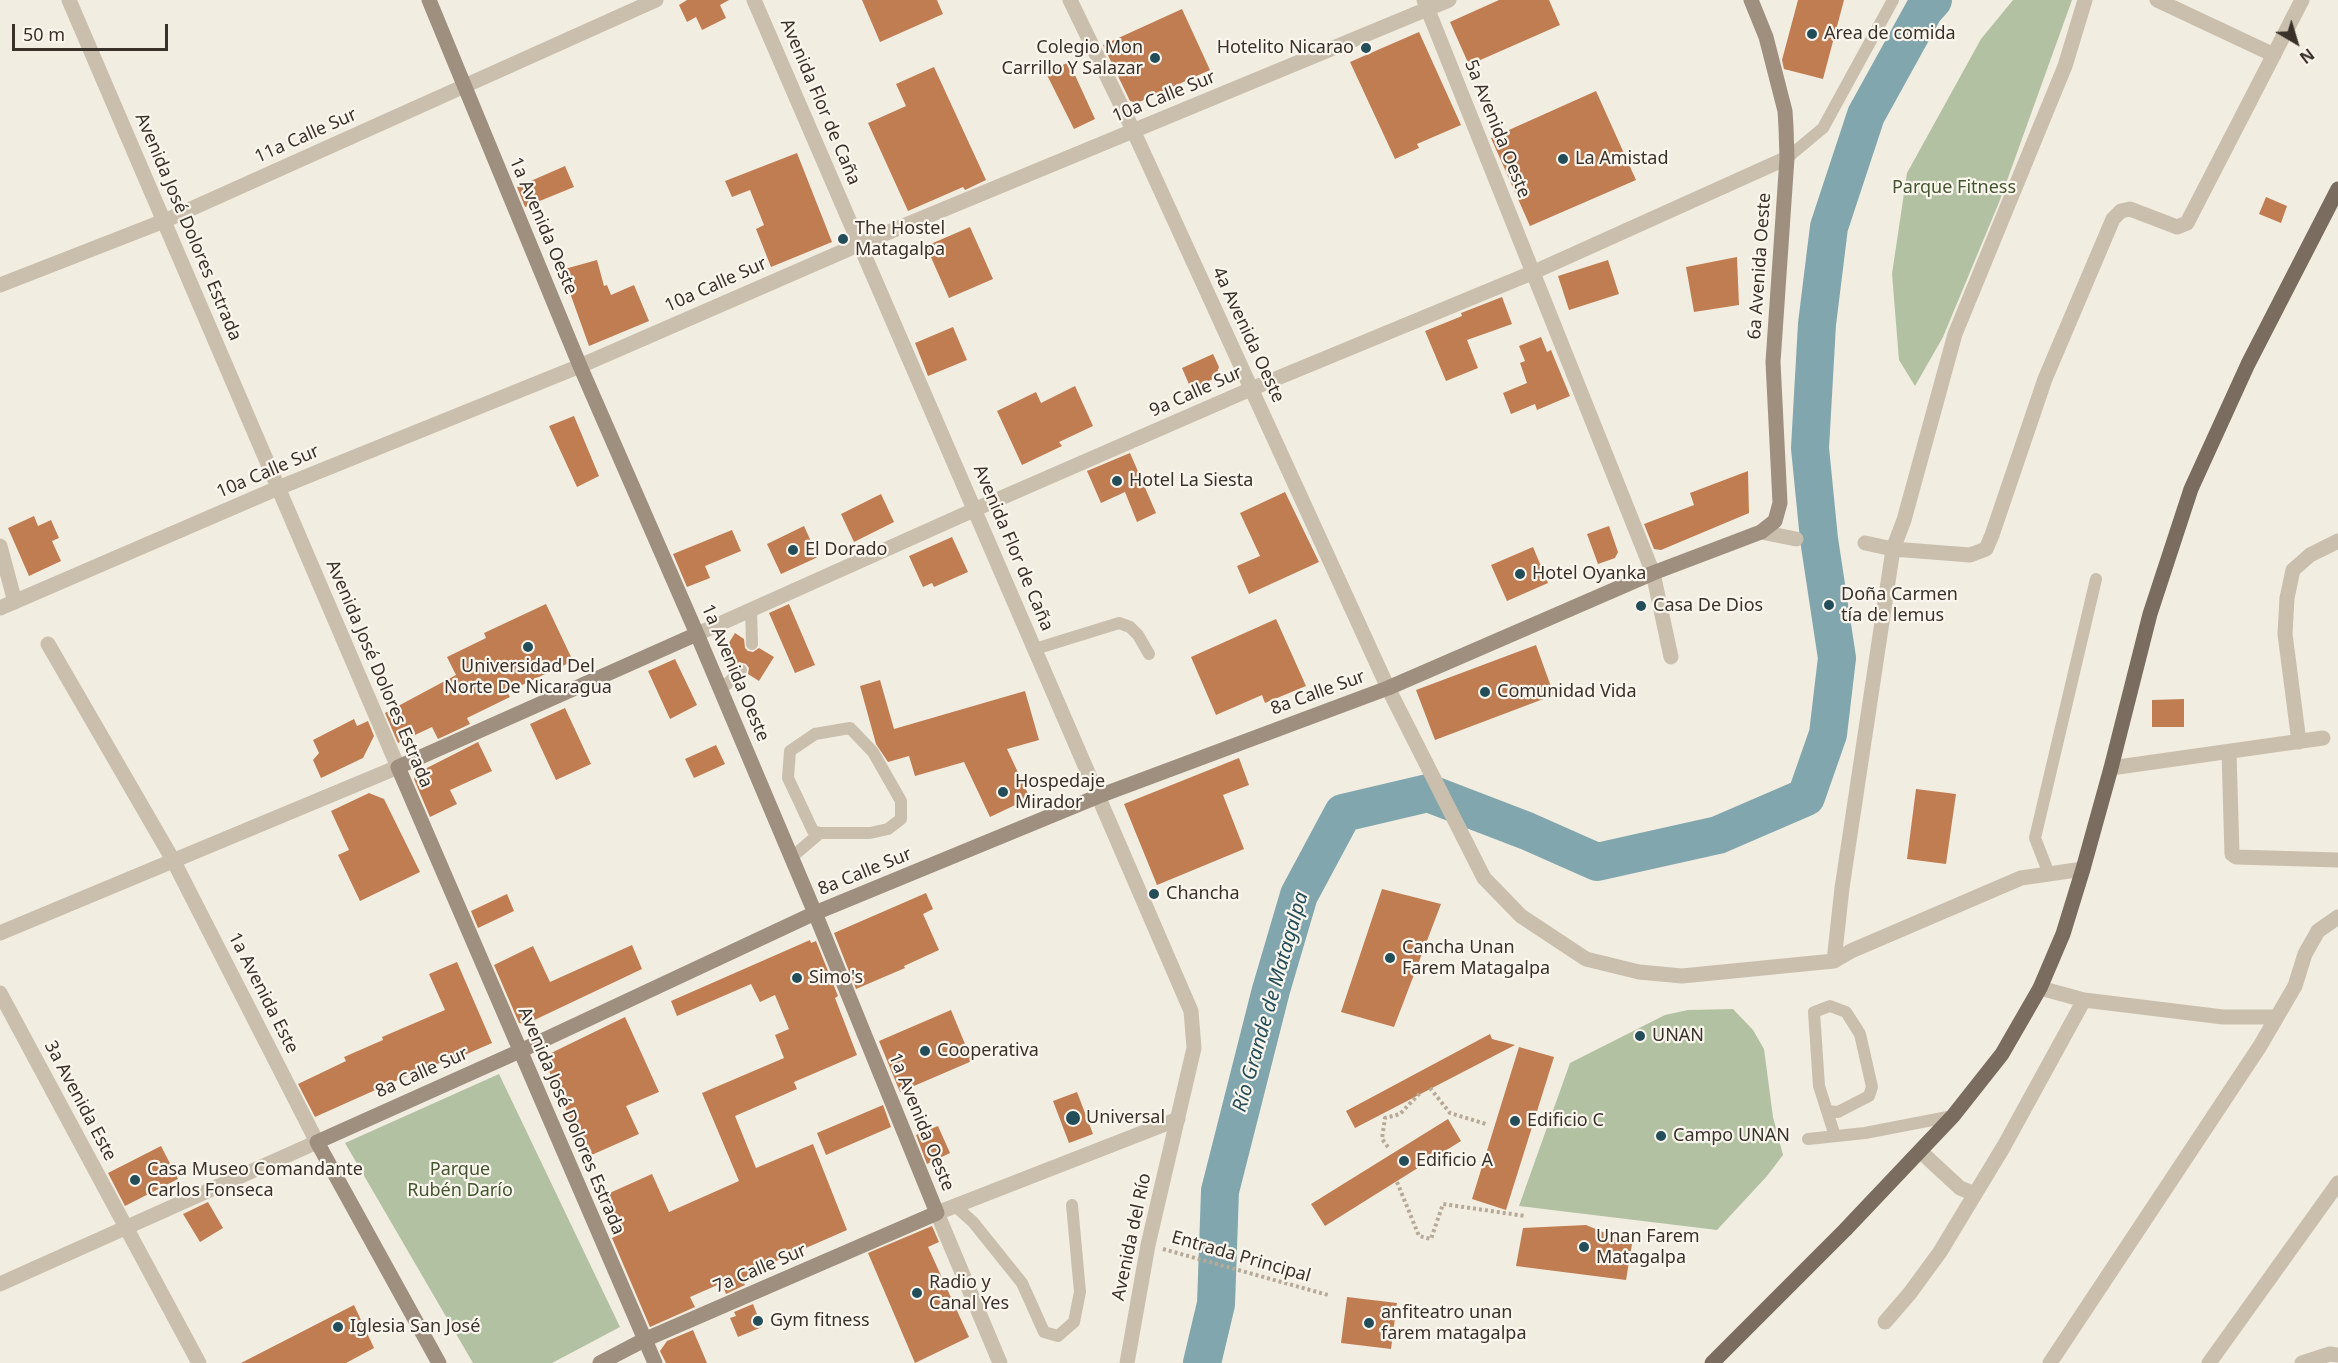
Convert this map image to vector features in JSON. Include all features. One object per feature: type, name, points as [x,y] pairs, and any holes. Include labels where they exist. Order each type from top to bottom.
[{"type":"main road","points":[[1712,1363],[1845,1230],[1953,1116],[2002,1054],[2040,988],[2063,934],[2083,869],[2150,614],[2191,489],[2248,364],[2338,189]]},
{"type":"street","name":"Avenida José Dolores Estrada","points":[[69,0],[655,1363]]},
{"type":"street","name":"1a Avenida Oeste","points":[[429,0],[580,366],[792,857],[1000,1363]]},
{"type":"street","name":"11a Calle Sur","points":[[0,285],[164,221],[656,0]]},
{"type":"street","name":"Avenida Flor de Caña","points":[[754,0],[1191,1011],[1194,1048],[1178,1119]]},
{"type":"street","name":"4a Avenida Oeste","points":[[1070,0],[1134,130],[1388,688],[1484,878],[1521,916],[1586,959],[1639,972],[1682,976],[1834,961]]},
{"type":"street","name":"10a Calle Sur","points":[[7,605],[278,488],[580,366],[860,243],[1134,130],[1426,5],[1449,0]]},
{"type":"street","name":"6a Avenida Oeste","points":[[1751,0],[1766,37],[1785,111],[1786,158],[1773,362],[1780,503],[1775,521],[1761,532]]},
{"type":"street","points":[[1834,961],[1842,888],[1893,549],[1904,520],[1955,334],[2065,66],[2085,0]]},
{"type":"street","points":[[2157,0],[2274,55]]},
{"type":"street","points":[[1864,543],[1893,549],[1970,555],[1986,549],[2045,379],[2113,219],[2121,211],[2130,209],[2177,227],[2187,223],[2302,0]]},
{"type":"street","name":"5a Avenida Oeste","points":[[1426,5],[1653,573],[1671,657]]},
{"type":"street","name":"9a Calle Sur","points":[[697,634],[1251,388],[1534,272],[1786,158]]},
{"type":"street","points":[[1761,532],[1796,539]]},
{"type":"street","name":"8a Calle Sur","points":[[0,1284],[520,1051],[815,913],[1099,796],[1388,688],[1653,573],[1761,532]]},
{"type":"street","points":[[2299,742],[2285,634],[2287,598],[2293,570],[2310,555],[2338,541]]},
{"type":"street","points":[[0,546],[7,605]]},
{"type":"street","points":[[0,933],[398,767],[697,634]]},
{"type":"street","name":"1a Avenida Este","points":[[48,644],[173,860],[317,1142],[438,1363]]},
{"type":"street","points":[[2111,768],[2323,738]]},
{"type":"street","points":[[2229,752],[2232,854],[2236,857],[2338,860]]},
{"type":"street","points":[[1834,961],[1851,951],[2021,878],[2083,869]]},
{"type":"street","points":[[2050,1363],[2254,1056],[2295,986],[2306,954],[2318,931],[2338,917]]},
{"type":"street","points":[[2040,988],[2084,1000],[2223,1017],[2277,1017]]},
{"type":"street","name":"3a Avenida Este","points":[[0,993],[199,1363]]},
{"type":"street","points":[[1886,1322],[1911,1293],[1940,1252],[2004,1146],[2084,1000]]},
{"type":"street","points":[[937,1213],[1178,1119]]},
{"type":"street","name":"Avenida del Río","points":[[1127,1363],[1148,1245],[1178,1119]]},
{"type":"street","points":[[1920,1151],[1960,1188],[1975,1194]]},
{"type":"street","points":[[2209,1363],[2338,1183]]},
{"type":"street","name":"7a Calle Sur","points":[[600,1363],[644,1340],[937,1213]]},
{"type":"street","points":[[2302,1363],[2330,1354],[2338,1355]]},
{"type":"lane","points":[[1786,158],[1824,128],[1893,0]]},
{"type":"lane","points":[[2049,874],[2035,838],[2096,579]]},
{"type":"lane","points":[[751,610],[752,644]]},
{"type":"lane","points":[[1035,649],[1119,622],[1130,627],[1138,635],[1149,654]]},
{"type":"lane","points":[[721,690],[741,670]]},
{"type":"lane","points":[[792,857],[820,833],[870,833],[888,829],[900,819],[900,801],[873,752],[850,728],[815,734],[790,751],[788,778],[813,831],[820,833]]},
{"type":"lane","points":[[1827,1111],[1838,1112],[1869,1096],[1872,1087],[1860,1034],[1846,1012],[1830,1006],[1814,1012],[1819,1086],[1827,1111],[1835,1136]]},
{"type":"lane","points":[[1808,1139],[1953,1116]]},
{"type":"lane","points":[[956,1206],[1022,1283],[1044,1332],[1058,1336],[1074,1322],[1080,1292],[1072,1205]]},
{"type":"path","points":[[1430,1088],[1450,1113],[1486,1124]]},
{"type":"path","points":[[1388,1147],[1382,1139],[1385,1118],[1400,1114],[1420,1093]]},
{"type":"path","points":[[1397,1182],[1419,1236],[1431,1239],[1443,1204],[1525,1216]]},
{"type":"path","name":"Entrada Principal","points":[[1148,1245],[1328,1294]]},
{"type":"green space","name":"Parque Fitness","points":[[2013,0],[2072,0],[2000,200],[1943,337],[1915,386],[1899,360],[1892,274],[1907,173],[1981,39]]},
{"type":"green space","name":"Campo UNAN","points":[[1733,1009],[1753,1030],[1764,1049],[1773,1117],[1783,1155],[1767,1176],[1717,1230],[1519,1206],[1570,1063],[1665,1015],[1688,1010]]},
{"type":"green space","name":"Parque Rubén Darío","points":[[499,1074],[620,1327],[552,1363],[473,1363],[345,1143]]},
{"type":"building","points":[[687,0],[729,0],[720,5],[726,18],[702,30],[696,17],[687,22],[679,5]]},
{"type":"building","points":[[862,0],[937,0],[943,14],[880,42]]},
{"type":"building","points":[[1499,0],[1549,0],[1560,25],[1469,65],[1450,22]]},
{"type":"building","name":"Area de comida","points":[[1798,0],[1844,0],[1823,79],[1784,69],[1782,60]]},
{"type":"building","name":"Colegio Mon Carrillo Y Salazar","points":[[1182,9],[1210,70],[1137,103],[1130,101],[1103,45]]},
{"type":"building","points":[[1419,32],[1461,125],[1417,144],[1419,148],[1395,159],[1350,62]]},
{"type":"building","points":[[1069,62],[1095,119],[1074,129],[1046,73]]},
{"type":"building","points":[[934,67],[986,180],[965,190],[963,187],[908,211],[868,123],[906,106],[896,84]]},
{"type":"building","name":"La Amistad","points":[[1596,91],[1636,180],[1530,226],[1491,138]]},
{"type":"building","points":[[797,153],[832,242],[771,267],[756,229],[764,225],[750,190],[732,197],[725,181]]},
{"type":"building","points":[[565,166],[574,187],[525,207],[517,187]]},
{"type":"building","points":[[2266,197],[2287,206],[2281,223],[2259,214]]},
{"type":"building","points":[[970,227],[993,279],[949,298],[926,246]]},
{"type":"building","points":[[1737,257],[1739,305],[1694,312],[1686,267]]},
{"type":"building","points":[[597,260],[604,286],[607,285],[611,295],[634,285],[649,321],[589,346],[570,293],[567,294],[561,270]]},
{"type":"building","points":[[1608,260],[1619,294],[1569,310],[1558,276]]},
{"type":"building","points":[[1502,297],[1512,324],[1467,340],[1478,368],[1446,381],[1425,331],[1462,316],[1461,313]]},
{"type":"building","points":[[953,327],[967,360],[928,376],[915,343]]},
{"type":"building","points":[[1541,337],[1547,352],[1551,350],[1570,396],[1537,410],[1535,404],[1511,414],[1503,393],[1527,383],[1520,363],[1525,361],[1519,346]]},
{"type":"building","points":[[1213,354],[1219,367],[1215,378],[1191,389],[1182,368]]},
{"type":"building","points":[[1075,386],[1093,426],[1059,442],[1062,446],[1022,465],[997,411],[1036,392],[1041,403]]},
{"type":"building","points":[[574,416],[599,476],[577,487],[549,426]]},
{"type":"building","name":"Hotel La Siesta","points":[[1130,453],[1156,513],[1137,522],[1125,492],[1101,503],[1087,471]]},
{"type":"building","points":[[1748,471],[1749,513],[1661,550],[1654,549],[1644,524],[1694,505],[1690,493]]},
{"type":"building","points":[[1285,492],[1319,562],[1249,594],[1237,566],[1260,556],[1240,513]]},
{"type":"building","points":[[881,494],[894,522],[854,542],[841,514]]},
{"type":"building","points":[[34,516],[38,526],[51,520],[59,538],[52,541],[61,561],[29,576],[8,528]]},
{"type":"building","name":"El Dorado","points":[[804,526],[818,557],[781,574],[767,544]]},
{"type":"building","points":[[1609,526],[1618,552],[1615,558],[1598,564],[1587,534]]},
{"type":"building","points":[[732,530],[741,551],[705,566],[710,578],[687,587],[673,554]]},
{"type":"building","points":[[952,537],[968,572],[934,587],[932,583],[923,587],[909,556]]},
{"type":"building","name":"Hotel Oyanka","points":[[1533,547],[1548,583],[1507,601],[1491,565]]},
{"type":"building","points":[[546,604],[573,661],[507,692],[510,697],[467,718],[470,724],[438,739],[432,727],[398,743],[385,713],[456,675],[447,657],[486,638],[484,633]]},
{"type":"building","points":[[789,604],[815,665],[795,673],[769,613]]},
{"type":"building","points":[[1276,619],[1306,686],[1265,703],[1262,695],[1216,715],[1191,657]]},
{"type":"building","points":[[735,633],[744,639],[745,648],[748,651],[753,652],[759,648],[774,657],[759,681],[748,674],[749,668],[746,664],[739,662],[734,666],[720,657]]},
{"type":"building","name":"Comunidad Vida","points":[[1536,645],[1554,695],[1435,740],[1416,690]]},
{"type":"building","points":[[675,659],[697,705],[670,719],[648,671]]},
{"type":"building","points":[[880,680],[894,729],[1025,691],[1039,740],[1007,749],[1030,798],[990,817],[964,762],[915,776],[909,756],[888,762],[876,744],[860,686]]},
{"type":"building","points":[[2184,699],[2184,727],[2152,727],[2152,700]]},
{"type":"building","points":[[565,708],[591,764],[556,780],[530,724]]},
{"type":"building","points":[[354,719],[357,726],[368,721],[374,736],[363,758],[321,778],[313,760],[319,753],[313,740]]},
{"type":"building","points":[[478,742],[492,771],[450,790],[457,804],[430,817],[414,779],[417,773]]},
{"type":"building","points":[[716,745],[725,764],[694,778],[685,759]]},
{"type":"building","points":[[1239,758],[1249,785],[1223,795],[1244,849],[1157,885],[1124,804]]},
{"type":"building","points":[[1916,789],[1956,794],[1946,864],[1907,859]]},
{"type":"building","points":[[369,793],[384,799],[420,872],[360,901],[338,855],[349,850],[331,811]]},
{"type":"building","name":"Cancha Unan Farem Matagalpa","points":[[1382,889],[1441,904],[1394,1027],[1341,1012]]},
{"type":"building","points":[[926,893],[933,909],[923,914],[939,950],[904,966],[905,968],[856,989],[834,933]]},
{"type":"building","points":[[507,894],[514,911],[478,928],[471,911]]},
{"type":"building","points":[[810,940],[811,943],[816,941],[838,996],[835,998],[857,1055],[794,1082],[797,1089],[735,1116],[756,1168],[813,1144],[847,1230],[767,1265],[769,1269],[743,1281],[745,1285],[726,1294],[722,1283],[690,1297],[695,1307],[650,1327],[612,1238],[620,1234],[603,1196],[652,1174],[669,1212],[739,1181],[702,1093],[784,1058],[775,1035],[789,1029],[775,995],[760,1002],[751,984],[677,1016],[671,1001]]},
{"type":"building","points":[[632,945],[642,969],[526,1024],[519,1023],[494,965],[533,946],[550,982]]},
{"type":"building","points":[[457,962],[492,1043],[400,1079],[315,1117],[298,1084],[346,1061],[344,1057],[383,1040],[382,1037],[445,1010],[429,974]]},
{"type":"building","name":"Cooperativa","points":[[951,1010],[972,1061],[900,1092],[879,1041]]},
{"type":"building","points":[[625,1017],[659,1092],[626,1106],[639,1134],[587,1157],[545,1062],[547,1055]]},
{"type":"building","points":[[1490,1034],[1492,1039],[1515,1045],[1355,1128],[1346,1111]]},
{"type":"building","name":"Edificio C","points":[[1519,1047],[1554,1057],[1506,1210],[1472,1199]]},
{"type":"building","name":"Universal","points":[[1077,1092],[1093,1134],[1069,1143],[1053,1101]]},
{"type":"building","points":[[883,1105],[891,1127],[826,1155],[817,1133]]},
{"type":"building","name":"Edificio A","points":[[1448,1119],[1461,1141],[1325,1226],[1311,1204]]},
{"type":"building","points":[[938,1126],[950,1153],[927,1164],[916,1135]]},
{"type":"building","name":"Casa Museo Comandante Carlos Fonseca","points":[[161,1146],[178,1179],[125,1206],[108,1173]]},
{"type":"building","points":[[208,1202],[223,1228],[200,1242],[183,1214]]},
{"type":"building","points":[[1586,1225],[1632,1244],[1626,1280],[1516,1266],[1523,1228]]},
{"type":"building","name":"Radio y Canal Yes","points":[[932,1226],[939,1242],[928,1247],[969,1337],[915,1363],[868,1253]]},
{"type":"building","name":"anfiteatro unan farem matagalpa","points":[[1347,1297],[1397,1303],[1391,1349],[1341,1343]]},
{"type":"building","points":[[753,1304],[762,1327],[738,1337],[730,1318],[736,1316],[734,1312]]},
{"type":"building","name":"Iglesia San José","points":[[354,1305],[374,1348],[346,1363],[241,1363]]},
{"type":"building","points":[[693,1330],[707,1363],[666,1363],[660,1351],[667,1341]]},
{"type":"waterway","name":"Río Grande de Matagalpa","points":[[1202,1363],[1216,1304],[1220,1191],[1271,990],[1299,895],[1343,813],[1428,793],[1527,831],[1597,862],[1718,835],[1806,797],[1828,734],[1837,658],[1819,539],[1810,448],[1817,324],[1829,227],[1866,115],[1924,10],[1933,0]]},
{"type":"place","name":"Area de comida","points":[[1812,34]]},
{"type":"place","name":"Hotelito Nicarao","points":[[1366,48]]},
{"type":"place","name":"Colegio Mon Carrillo Y Salazar","points":[[1155,58]]},
{"type":"place","name":"La Amistad","points":[[1563,159]]},
{"type":"place","name":"The Hostel Matagalpa","points":[[843,239]]},
{"type":"place","name":"Hotel La Siesta","points":[[1117,481]]},
{"type":"place","name":"El Dorado","points":[[793,550]]},
{"type":"place","name":"Hotel Oyanka","points":[[1520,574]]},
{"type":"place","name":"Doña Carmen tía de lemus","points":[[1829,605]]},
{"type":"place","name":"Casa De Dios","points":[[1641,606]]},
{"type":"place","name":"Universidad Del Norte De Nicaragua","points":[[528,647]]},
{"type":"place","name":"Comunidad Vida","points":[[1485,692]]},
{"type":"place","name":"Hospedaje Mirador","points":[[1003,792]]},
{"type":"place","name":"Chancha","points":[[1154,894]]},
{"type":"place","name":"Cancha Unan Farem Matagalpa","points":[[1390,958]]},
{"type":"place","name":"Simo's","points":[[797,978]]},
{"type":"place","name":"UNAN","points":[[1640,1036]]},
{"type":"place","name":"Cooperativa","points":[[925,1051]]},
{"type":"place","name":"Universal","points":[[1073,1118]]},
{"type":"place","name":"Edificio C","points":[[1515,1121]]},
{"type":"place","name":"Campo UNAN","points":[[1661,1136]]},
{"type":"place","name":"Edificio A","points":[[1404,1161]]},
{"type":"place","name":"Casa Museo Comandante Carlos Fonseca","points":[[135,1180]]},
{"type":"place","name":"Unan Farem Matagalpa","points":[[1584,1247]]},
{"type":"place","name":"Radio y Canal Yes","points":[[917,1293]]},
{"type":"place","name":"Gym fitness","points":[[758,1321]]},
{"type":"place","name":"anfiteatro unan farem matagalpa","points":[[1369,1323]]},
{"type":"place","name":"Iglesia San José","points":[[338,1327]]}]
